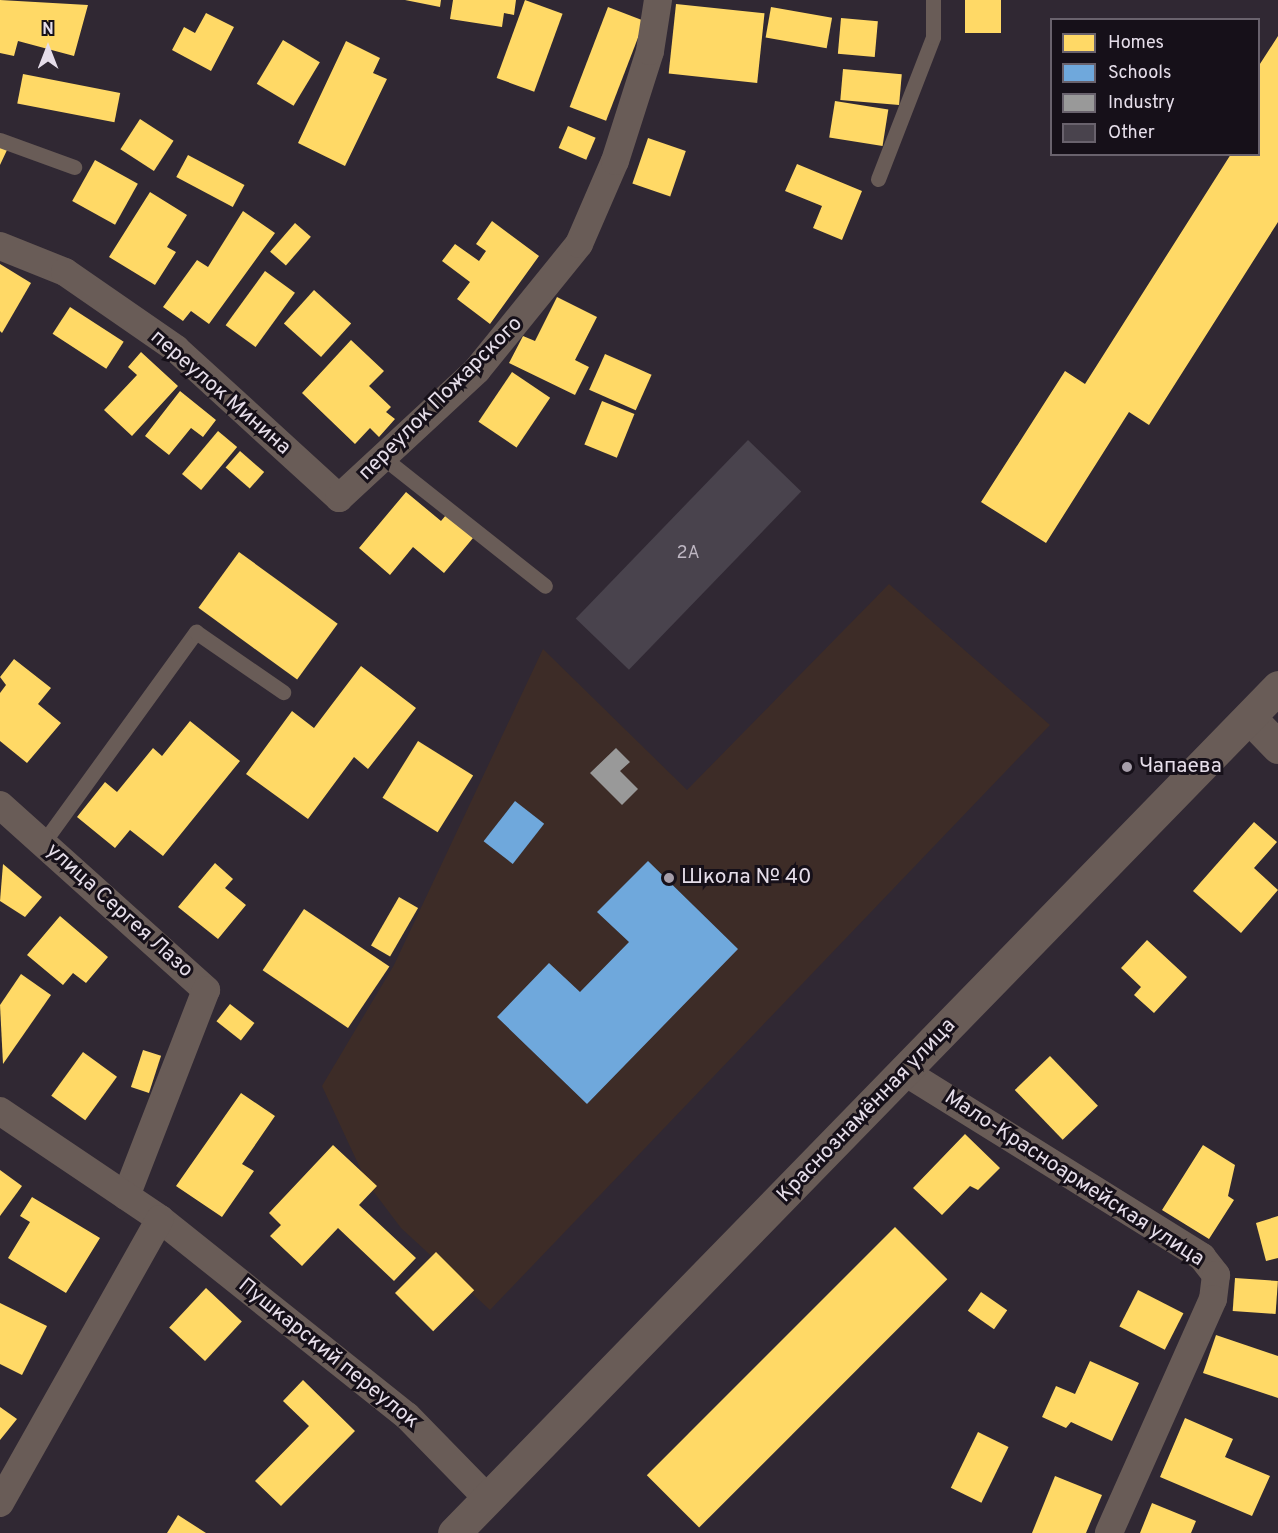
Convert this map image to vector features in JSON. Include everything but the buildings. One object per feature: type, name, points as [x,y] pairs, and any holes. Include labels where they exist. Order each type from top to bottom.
[{"type":"street","name":"переулок Пожарского","points":[[339,498],[385,459],[477,370],[579,244],[615,161],[650,51],[658,0]]},
{"type":"street","name":"переулок Минина","points":[[0,246],[65,272],[176,349],[339,498]]},
{"type":"street","name":"Краснознамённая улица","points":[[453,1533],[1251,719],[1278,687]]},
{"type":"street","points":[[1251,719],[1278,747]]},
{"type":"street","name":"улица Сергея Лазо","points":[[0,805],[206,990],[126,1196]]},
{"type":"street","name":"Мало-Красноармейская улица","points":[[905,1072],[1202,1257],[1216,1275],[1213,1299],[1109,1533]]},
{"type":"street","name":"Пушкарский переулок","points":[[0,1111],[160,1219],[407,1416],[488,1499]]},
{"type":"street","points":[[0,1503],[160,1219]]},
{"type":"lane","points":[[878,179],[933,37],[933,0]]},
{"type":"lane","points":[[0,140],[74,167]]},
{"type":"lane","points":[[385,459],[545,586]]},
{"type":"lane","points":[[43,843],[196,632],[283,692]]},
{"type":"shaded area","name":"Школа № 40","points":[[889,584],[1050,725],[490,1310],[401,1228],[367,1183],[322,1086],[394,965],[543,649],[687,790]]},
{"type":"place","name":"Чапаева","points":[[1127,767]]},
{"type":"place","name":"Школа № 40","points":[[669,878]]}]
